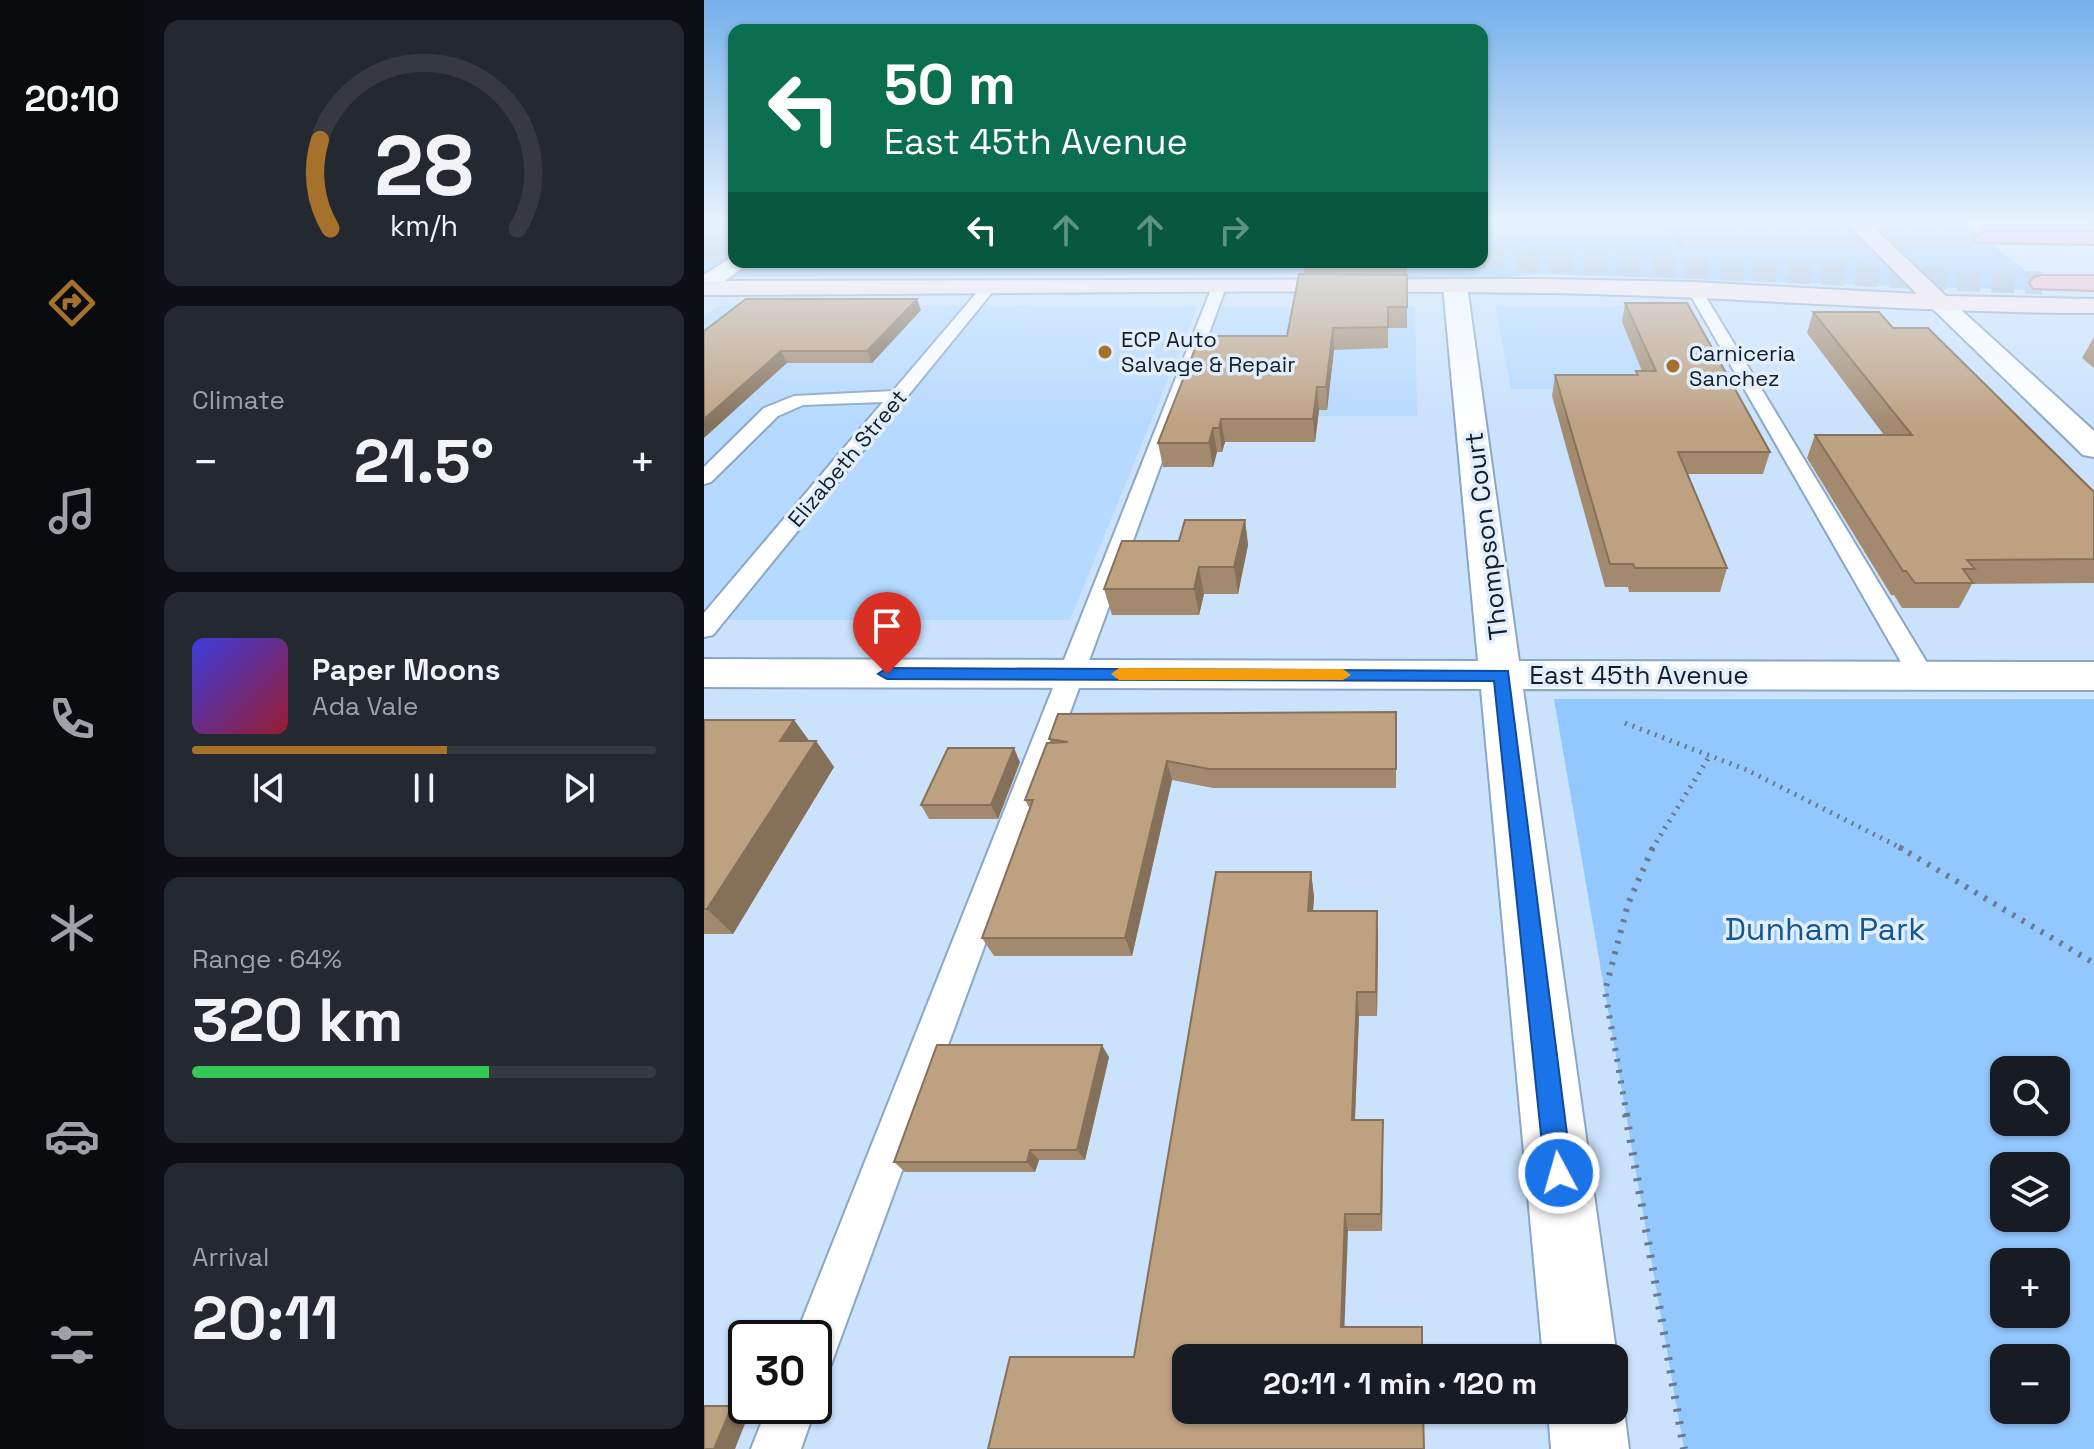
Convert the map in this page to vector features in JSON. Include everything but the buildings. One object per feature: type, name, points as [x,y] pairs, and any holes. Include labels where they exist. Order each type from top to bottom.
[{"type":"main road","points":[[1722,291],[1940,303],[2094,306]]},
{"type":"main road","points":[[1927,291],[1940,303]]},
{"type":"street","name":"Thompson Court","points":[[1456,291],[1578,1344]]},
{"type":"street","points":[[1940,303],[2094,448]]},
{"type":"street","name":"East 45th Avenue","points":[[704,673],[2094,676]]},
{"type":"street","points":[[1587,1424],[1590,1449]]},
{"type":"lane","name":"Elizabeth Street","points":[[704,629],[986,291]]},
{"type":"lane","points":[[825,1320],[1218,291]]},
{"type":"lane","points":[[1695,291],[1922,676]]},
{"type":"lane","points":[[704,478],[771,412],[800,400],[830,396],[898,396]]},
{"type":"lane","points":[[776,1449],[785,1424]]},
{"type":"path","points":[[1619,722],[1778,786],[1871,832],[2094,963]]},
{"type":"path","points":[[1684,1449],[1605,991],[1628,904],[1658,835],[1709,757]]},
{"type":"shaded area","points":[[718,305],[1198,306],[1070,620],[704,620],[704,316]]},
{"type":"shaded area","points":[[1217,306],[1415,306],[1417,416],[1176,416]]},
{"type":"shaded area","points":[[1495,306],[1689,306],[1736,389],[1511,389]]},
{"type":"green space","name":"Dunham Park","points":[[1554,699],[2094,699],[2094,1449],[1684,1449]]},
{"type":"slow traffic","points":[[1119,674],[1343,675]]},
{"type":"place","name":"ECP Auto Salvage & Repair","points":[[1105,352]]},
{"type":"place","name":"Carniceria Sanchez","points":[[1673,366]]},
{"type":"route","points":[[887,674],[1502,675],[1559,1173]]}]
